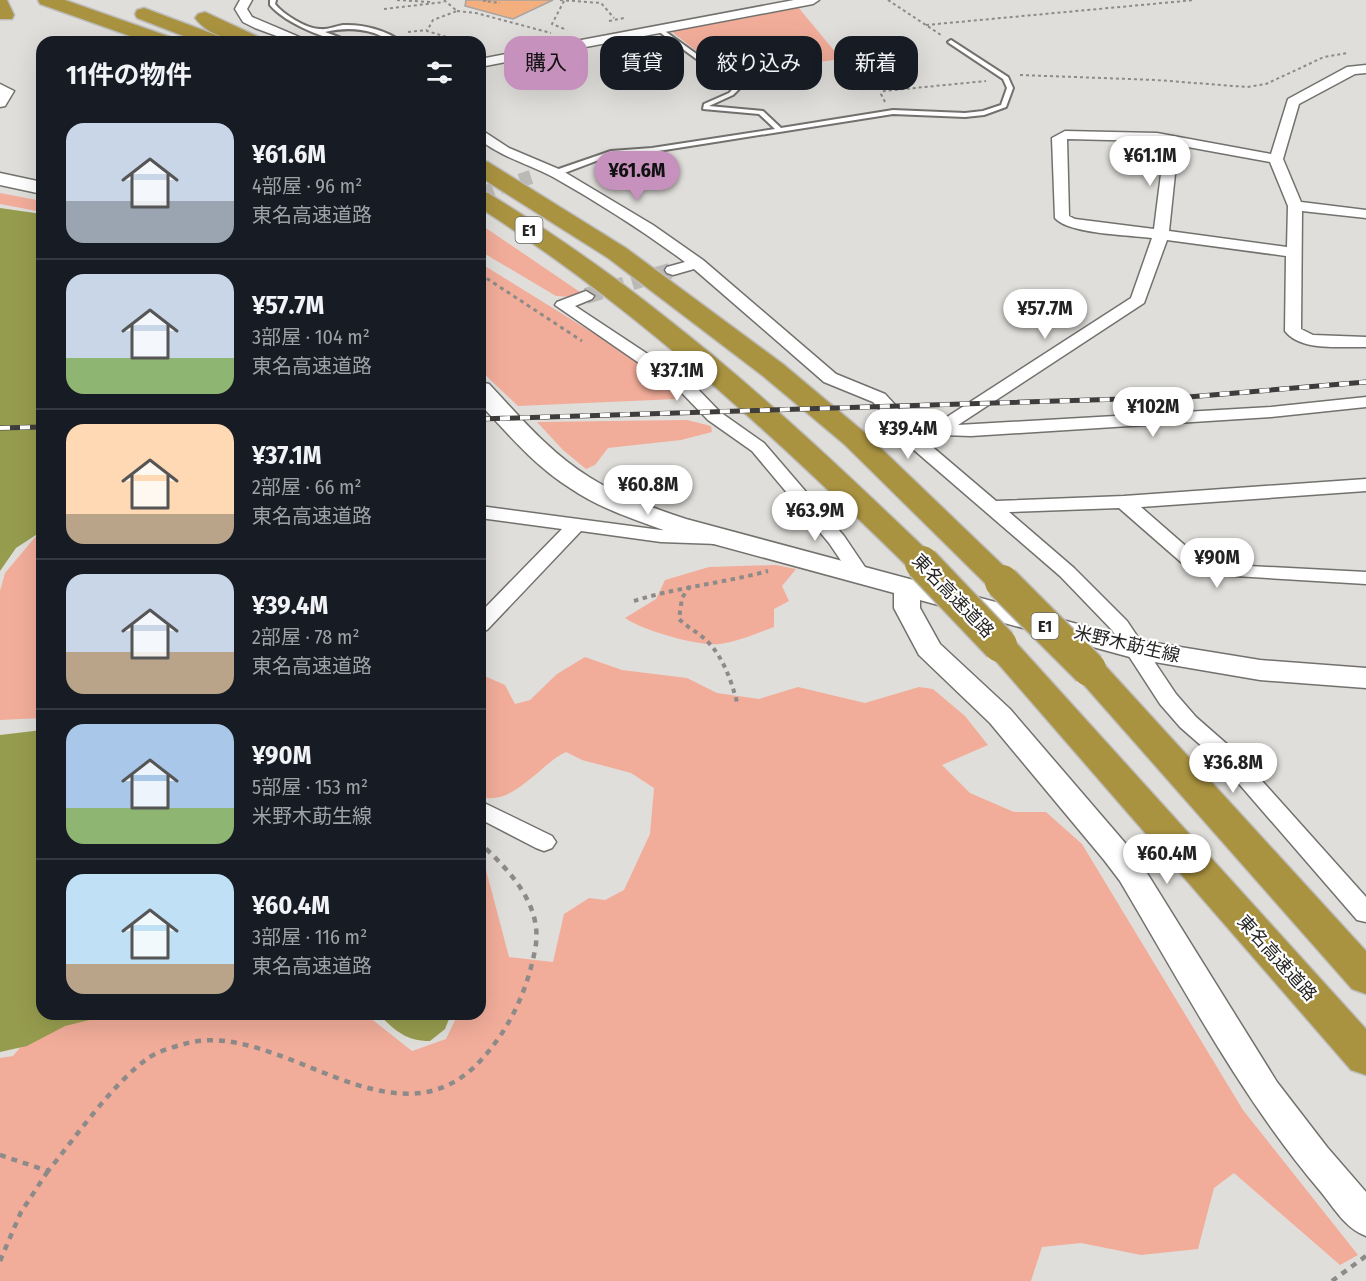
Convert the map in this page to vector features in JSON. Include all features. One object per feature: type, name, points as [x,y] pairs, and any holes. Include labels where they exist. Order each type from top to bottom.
[{"type":"highway","points":[[47,0],[149,36]]},
{"type":"highway","points":[[100,0],[200,36]]},
{"type":"highway","points":[[206,18],[217,26],[240,36]]},
{"type":"highway","name":"E1","points":[[486,171],[617,253],[773,370],[854,438],[1089,669],[1366,978]]},
{"type":"highway","name":"東名高速道路","points":[[486,202],[578,263],[652,318],[730,381],[805,449],[914,575],[1000,645],[1366,1058]]},
{"type":"highway","points":[[486,213],[578,263]]},
{"type":"main road","points":[[0,179],[36,187]]},
{"type":"main road","name":"米野木莇生線","points":[[486,395],[546,457],[578,482],[616,503],[718,538],[859,573],[914,575],[1137,649],[1260,670],[1366,678]]},
{"type":"street","points":[[246,0],[241,9],[247,19],[290,36]]},
{"type":"street","points":[[486,62],[813,0]]},
{"type":"street","points":[[1366,69],[1353,70],[1293,102],[1276,159],[1295,206],[1293,331],[1312,340],[1366,342]]},
{"type":"street","points":[[0,88],[7,91],[0,103]]},
{"type":"street","points":[[1276,159],[1157,137],[1062,136],[1059,138],[1064,220],[1293,252]]},
{"type":"street","points":[[918,438],[939,430],[1138,300],[1161,235],[1168,174],[1157,137]]},
{"type":"street","points":[[486,138],[504,151],[553,171],[648,228],[697,263],[830,378],[879,398],[892,412],[897,424],[918,438],[920,446],[1067,572],[1120,626],[1168,699],[1188,722],[1229,758],[1366,913]]},
{"type":"street","points":[[531,177],[553,171]]},
{"type":"street","points":[[1295,206],[1366,214]]},
{"type":"street","points":[[673,270],[697,263]]},
{"type":"street","points":[[563,305],[586,296]]},
{"type":"street","points":[[563,305],[687,388],[714,416],[758,447],[837,540],[859,573]]},
{"type":"street","points":[[939,430],[971,431],[1270,412],[1366,402]]},
{"type":"street","points":[[990,507],[1124,502],[1366,485]]},
{"type":"street","points":[[1124,502],[1197,566],[1209,570],[1366,578]]},
{"type":"street","points":[[486,513],[661,537],[718,538]]},
{"type":"street","points":[[486,619],[576,525]]},
{"type":"street","points":[[914,575],[907,608],[929,650],[1000,716],[1115,852],[1131,873],[1265,1092],[1314,1158],[1366,1219]]},
{"type":"street","points":[[486,812],[544,842]]},
{"type":"lane","points":[[273,0],[272,4],[277,12],[293,21],[333,36]]},
{"type":"lane","points":[[320,31],[350,25],[362,26],[385,36]]},
{"type":"lane","points":[[660,30],[735,84],[736,89],[705,108],[761,112],[780,130]]},
{"type":"lane","points":[[553,171],[611,153],[652,150],[893,112],[945,115],[984,113],[1004,106],[1010,88],[1005,78],[951,42]]},
{"type":"path","points":[[397,0],[411,3],[444,1],[463,14],[476,13],[555,34]]},
{"type":"path","points":[[486,0],[484,1],[500,3]]},
{"type":"path","points":[[560,0],[588,0],[601,3],[614,18]]},
{"type":"path","points":[[888,0],[951,42]]},
{"type":"path","points":[[1143,0],[1149,5]]},
{"type":"path","points":[[926,25],[1195,0]]},
{"type":"path","points":[[564,1],[552,24],[571,31]]},
{"type":"path","points":[[384,9],[420,6],[434,2]]},
{"type":"path","points":[[443,36],[427,31],[433,20],[457,11]]},
{"type":"path","points":[[893,112],[885,103],[882,92],[956,86],[1029,75],[1247,87],[1266,84],[1324,57],[1353,53]]},
{"type":"path","points":[[486,278],[584,343],[563,305]]},
{"type":"path","points":[[634,600],[690,586],[759,575],[791,556]]},
{"type":"path","points":[[690,586],[682,598],[679,619],[712,646],[732,684],[737,702]]},
{"type":"path","points":[[0,1261],[21,1212],[48,1171],[125,1078],[148,1058],[186,1043],[230,1040],[376,1090],[386,1091],[413,1092],[432,1089],[456,1082],[470,1071],[510,1022],[533,962],[537,930],[525,892],[499,860],[486,848]]},
{"type":"path","points":[[0,1155],[48,1171]]},
{"type":"path","points":[[1332,1281],[1366,1256]]},
{"type":"shaded area","points":[[798,7],[822,36],[696,36],[696,51],[684,41],[684,36],[677,36],[671,31]]},
{"type":"shaded area","points":[[822,36],[834,51],[834,60],[822,62]]},
{"type":"shaded area","points":[[0,193],[36,200],[36,211],[0,204]]},
{"type":"shaded area","points":[[0,208],[36,213],[36,535],[16,548],[0,571]]},
{"type":"shaded area","points":[[486,228],[580,292],[571,297],[556,296],[486,255]]},
{"type":"shaded area","points":[[486,267],[627,354],[677,391],[676,399],[518,406],[486,376]]},
{"type":"shaded area","points":[[687,420],[711,426],[712,432],[681,440],[608,448],[595,465],[586,469],[563,450],[537,422]]},
{"type":"shaded area","points":[[36,536],[36,718],[0,720],[0,591],[5,573]]},
{"type":"shaded area","points":[[776,565],[796,569],[782,586],[789,601],[774,609],[774,627],[748,637],[720,644],[699,643],[657,632],[625,618],[656,599],[665,580],[709,567]]},
{"type":"shaded area","points":[[585,657],[622,670],[687,678],[717,693],[759,699],[798,687],[865,703],[919,687],[933,689],[965,716],[988,745],[942,765],[970,793],[1014,812],[1046,812],[1082,844],[1243,1110],[1358,1255],[1340,1265],[1234,1173],[1214,1188],[1198,1249],[1141,1255],[1081,1243],[1042,1247],[1031,1281],[0,1281],[0,1058],[13,1056],[43,1020],[373,1020],[412,1051],[446,1039],[455,1020],[486,1020],[486,870],[509,957],[553,962],[564,914],[589,898],[605,900],[624,890],[650,834],[654,788],[631,773],[582,760],[566,752],[514,791],[503,796],[486,797],[486,677],[505,685],[515,704],[530,700],[557,674]]},
{"type":"shaded area","points":[[36,731],[36,1020],[90,1020],[65,1026],[27,1046],[0,1052],[0,735]]},
{"type":"shaded area","points":[[384,1020],[449,1020],[445,1029],[430,1041],[407,1037]]},
{"type":"building","points":[[466,0],[553,0],[513,19],[465,6]]},
{"type":"tunnel","points":[[486,192],[531,177]]},
{"type":"tunnel","points":[[586,296],[673,270]]},
{"type":"railway","points":[[486,419],[1188,397],[1366,382]]},
{"type":"railway","points":[[0,428],[36,427]]}]
